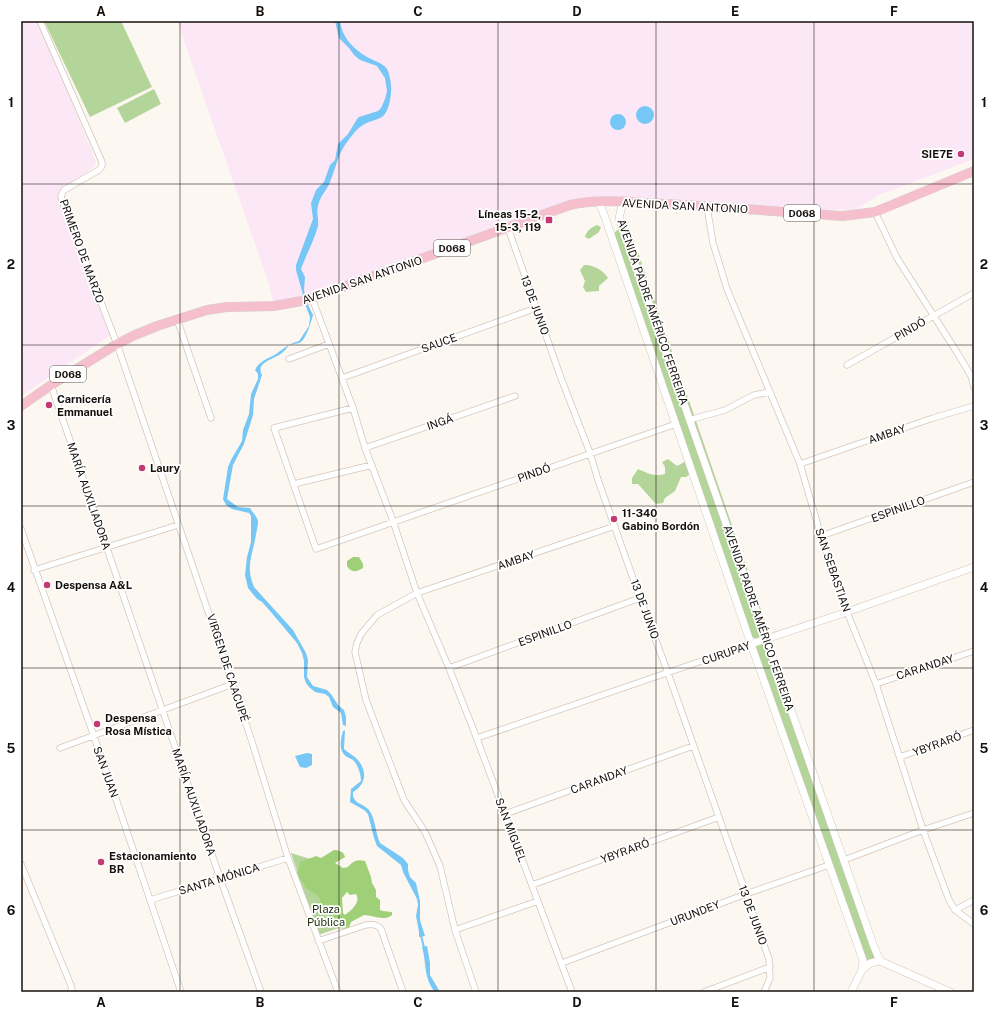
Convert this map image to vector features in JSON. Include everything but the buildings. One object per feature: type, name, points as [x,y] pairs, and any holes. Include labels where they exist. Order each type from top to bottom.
[{"type":"main road","name":"AVENIDA SAN ANTONIO","points":[[21,406],[51,385],[135,334],[207,310],[227,307],[274,306],[310,299],[570,205],[587,202],[623,202],[707,206],[843,216],[875,212],[974,171]]},
{"type":"street","name":"PRIMERO DE MARZO","points":[[40,21],[102,162],[102,166],[99,170],[64,190],[61,196],[117,344]]},
{"type":"street","name":"AVENIDA PADRE AMÉRICO FERREIRA","points":[[598,202],[606,220],[751,644],[863,960],[862,970]]},
{"type":"street","name":"AVENIDA PADRE AMÉRICO FERREIRA","points":[[623,202],[619,218],[880,961]]},
{"type":"street","name":"SAN SEBASTIAN","points":[[707,206],[713,243],[727,289],[800,464],[821,536],[847,612],[876,684],[923,830],[949,900],[955,910],[965,919],[974,924]]},
{"type":"street","points":[[875,212],[898,258],[971,376],[974,387]]},
{"type":"street","points":[[606,220],[619,218]]},
{"type":"street","name":"13 DE JUNIO","points":[[508,228],[561,378],[590,453],[598,480],[769,959],[770,978],[764,992]]},
{"type":"street","name":"PINDÓ","points":[[847,365],[974,293]]},
{"type":"street","name":"SAN MIGUEL","points":[[310,299],[353,408],[365,448],[393,521],[417,593],[477,738],[572,992]]},
{"type":"street","name":"SAUCE","points":[[342,378],[536,308]]},
{"type":"street","points":[[177,319],[211,418]]},
{"type":"street","name":"VIRGEN DE CAACUPÉ","points":[[117,344],[233,684],[288,858],[338,992]]},
{"type":"street","points":[[289,359],[329,344]]},
{"type":"street","name":"MARÍA AUXILIADORA","points":[[51,385],[220,878],[261,992]]},
{"type":"street","points":[[690,420],[725,410],[754,395],[769,392]]},
{"type":"street","name":"INGÁ","points":[[365,448],[514,396]]},
{"type":"street","name":"AMBAY","points":[[800,464],[933,418],[974,406]]},
{"type":"street","points":[[353,408],[274,428],[294,484],[372,465]]},
{"type":"street","name":"PINDÓ","points":[[294,484],[316,549],[676,424]]},
{"type":"street","name":"ESPINILLO","points":[[821,536],[974,482]]},
{"type":"street","points":[[34,570],[178,525]]},
{"type":"street","name":"AMBAY","points":[[476,992],[455,930],[440,866],[425,832],[404,800],[366,700],[355,652],[357,643],[361,634],[377,615],[417,593],[615,526]]},
{"type":"street","name":"SAN JUAN","points":[[21,529],[34,570],[116,799],[181,992]]},
{"type":"street","name":"CURUPAY","points":[[477,738],[847,612],[974,567]]},
{"type":"street","name":"ESPINILLO","points":[[449,668],[640,598]]},
{"type":"street","name":"CARANDAY","points":[[876,684],[974,651]]},
{"type":"street","points":[[60,748],[94,737],[233,684]]},
{"type":"street","name":"YBYRARÓ","points":[[900,757],[974,730]]},
{"type":"street","name":"CARANDAY","points":[[505,814],[693,746]]},
{"type":"street","points":[[844,860],[923,830],[974,813]]},
{"type":"street","name":"YBYRARÓ","points":[[532,885],[719,817]]},
{"type":"street","name":"SANTA MÓNICA","points":[[150,900],[288,858]]},
{"type":"street","points":[[21,864],[72,988],[70,992]]},
{"type":"street","name":"URUNDEY","points":[[562,964],[746,894],[829,865]]},
{"type":"street","points":[[955,910],[974,900]]},
{"type":"street","points":[[455,930],[538,901]]},
{"type":"street","points":[[318,941],[366,925],[372,924],[378,926],[384,936],[404,992]]},
{"type":"street","points":[[851,992],[862,970],[870,962],[880,961],[950,992]]},
{"type":"street","points":[[704,992],[770,967]]},
{"type":"shaded area","points":[[21,21],[39,21],[96,162],[94,167],[58,192],[112,334],[21,396]]},
{"type":"shaded area","points":[[177,21],[973,21],[974,159],[879,195],[855,210],[739,208],[585,199],[316,294],[274,306],[269,284]]},
{"type":"green space","points":[[49,21],[121,21],[152,87],[90,117],[45,23]]},
{"type":"green space","points":[[154,89],[161,104],[125,123],[117,108]]},
{"type":"green space","points":[[597,225],[601,227],[599,232],[589,239],[585,237],[593,227]]},
{"type":"green space","points":[[621,227],[630,229],[768,630],[766,635],[757,639],[752,637],[690,474],[686,477],[681,477],[675,491],[665,498],[663,503],[656,504],[638,484],[632,484],[632,478],[638,469],[651,474],[661,475],[665,474],[665,467],[662,462],[668,459],[677,466],[688,460],[614,233]]},
{"type":"green space","points":[[584,265],[598,268],[608,278],[599,286],[599,291],[586,292],[583,287],[585,281],[580,270]]},
{"type":"green space","points":[[353,557],[359,557],[363,564],[363,568],[354,571],[350,570],[347,566],[347,561]]},
{"type":"green space","points":[[770,639],[878,954],[875,960],[866,962],[755,647],[756,645]]},
{"type":"green space","points":[[336,850],[344,854],[345,857],[335,863],[343,868],[348,867],[355,861],[365,861],[372,883],[376,890],[376,897],[380,900],[380,910],[392,912],[392,915],[382,918],[364,915],[351,922],[349,928],[329,927],[328,924],[330,913],[322,911],[320,908],[320,899],[317,895],[306,888],[303,882],[295,876],[299,869],[300,862],[316,856],[321,858]],"holes":[[[347,892],[350,895],[356,894],[357,903],[345,915],[343,913],[342,898]]]},
{"type":"green space","name":"Plaza Pública","points":[[291,853],[323,863],[345,926],[318,935]]},
{"type":"water","points":[[335,21],[340,21],[343,33],[355,48],[365,56],[383,65],[387,69],[391,82],[391,94],[386,113],[378,119],[365,124],[358,129],[340,153],[330,182],[317,208],[318,226],[301,269],[305,277],[304,290],[302,291],[296,265],[313,219],[311,203],[316,190],[324,182],[330,165],[335,160],[338,144],[348,134],[359,117],[378,111],[381,108],[387,91],[385,78],[377,66],[360,60],[339,38]]},
{"type":"water","points":[[641,106],[649,106],[654,111],[652,122],[649,124],[641,124],[636,119],[636,111]]},
{"type":"water","points":[[615,114],[621,114],[626,119],[624,128],[621,130],[615,130],[610,125],[610,119]]},
{"type":"water","points":[[307,303],[313,315],[308,331],[302,342],[289,345],[299,341],[309,326],[310,317],[305,304]]},
{"type":"water","points":[[289,345],[280,355],[267,361],[261,367],[262,375],[254,399],[253,415],[244,444],[233,465],[227,499],[238,507],[250,508],[257,517],[258,526],[250,560],[251,580],[254,587],[293,630],[306,653],[308,660],[307,677],[313,686],[327,690],[338,705],[344,710],[346,726],[343,725],[341,713],[333,707],[329,697],[325,694],[315,692],[306,683],[304,677],[304,661],[297,643],[248,588],[245,575],[247,557],[251,542],[251,516],[249,513],[232,509],[226,505],[223,499],[228,467],[242,441],[243,430],[249,414],[251,394],[258,379],[258,374],[255,370],[263,361]]},
{"type":"water","points":[[345,730],[344,749],[359,761],[364,771],[361,784],[353,792],[354,799],[369,810],[380,843],[403,858],[408,864],[410,877],[416,883],[420,901],[420,920],[425,936],[419,937],[416,916],[418,905],[417,899],[401,865],[377,846],[368,814],[350,802],[351,789],[361,781],[361,778],[355,762],[345,756],[342,751],[341,739],[343,731]]},
{"type":"water","points":[[307,753],[312,754],[312,765],[306,768],[300,767],[295,756]]},
{"type":"water","points":[[427,946],[430,963],[430,975],[440,992],[435,992],[427,976],[422,947]]},
{"type":"waterway","points":[[303,289],[304,299]]},
{"type":"waterway","points":[[421,935],[424,948]]},
{"type":"place","name":"SIE7E","points":[[961,154]]},
{"type":"place","name":"Líneas 15-2, 15-3, 119","points":[[549,220]]},
{"type":"place","name":"Carnicería Emmanuel","points":[[49,405]]},
{"type":"place","name":"Laury","points":[[142,468]]},
{"type":"place","name":"11-340 Gabino Bordón","points":[[614,519]]},
{"type":"place","name":"Despensa A&L","points":[[47,585]]},
{"type":"place","name":"Despensa Rosa Mística","points":[[97,724]]},
{"type":"place","name":"Estacionamiento BR","points":[[101,862]]}]
